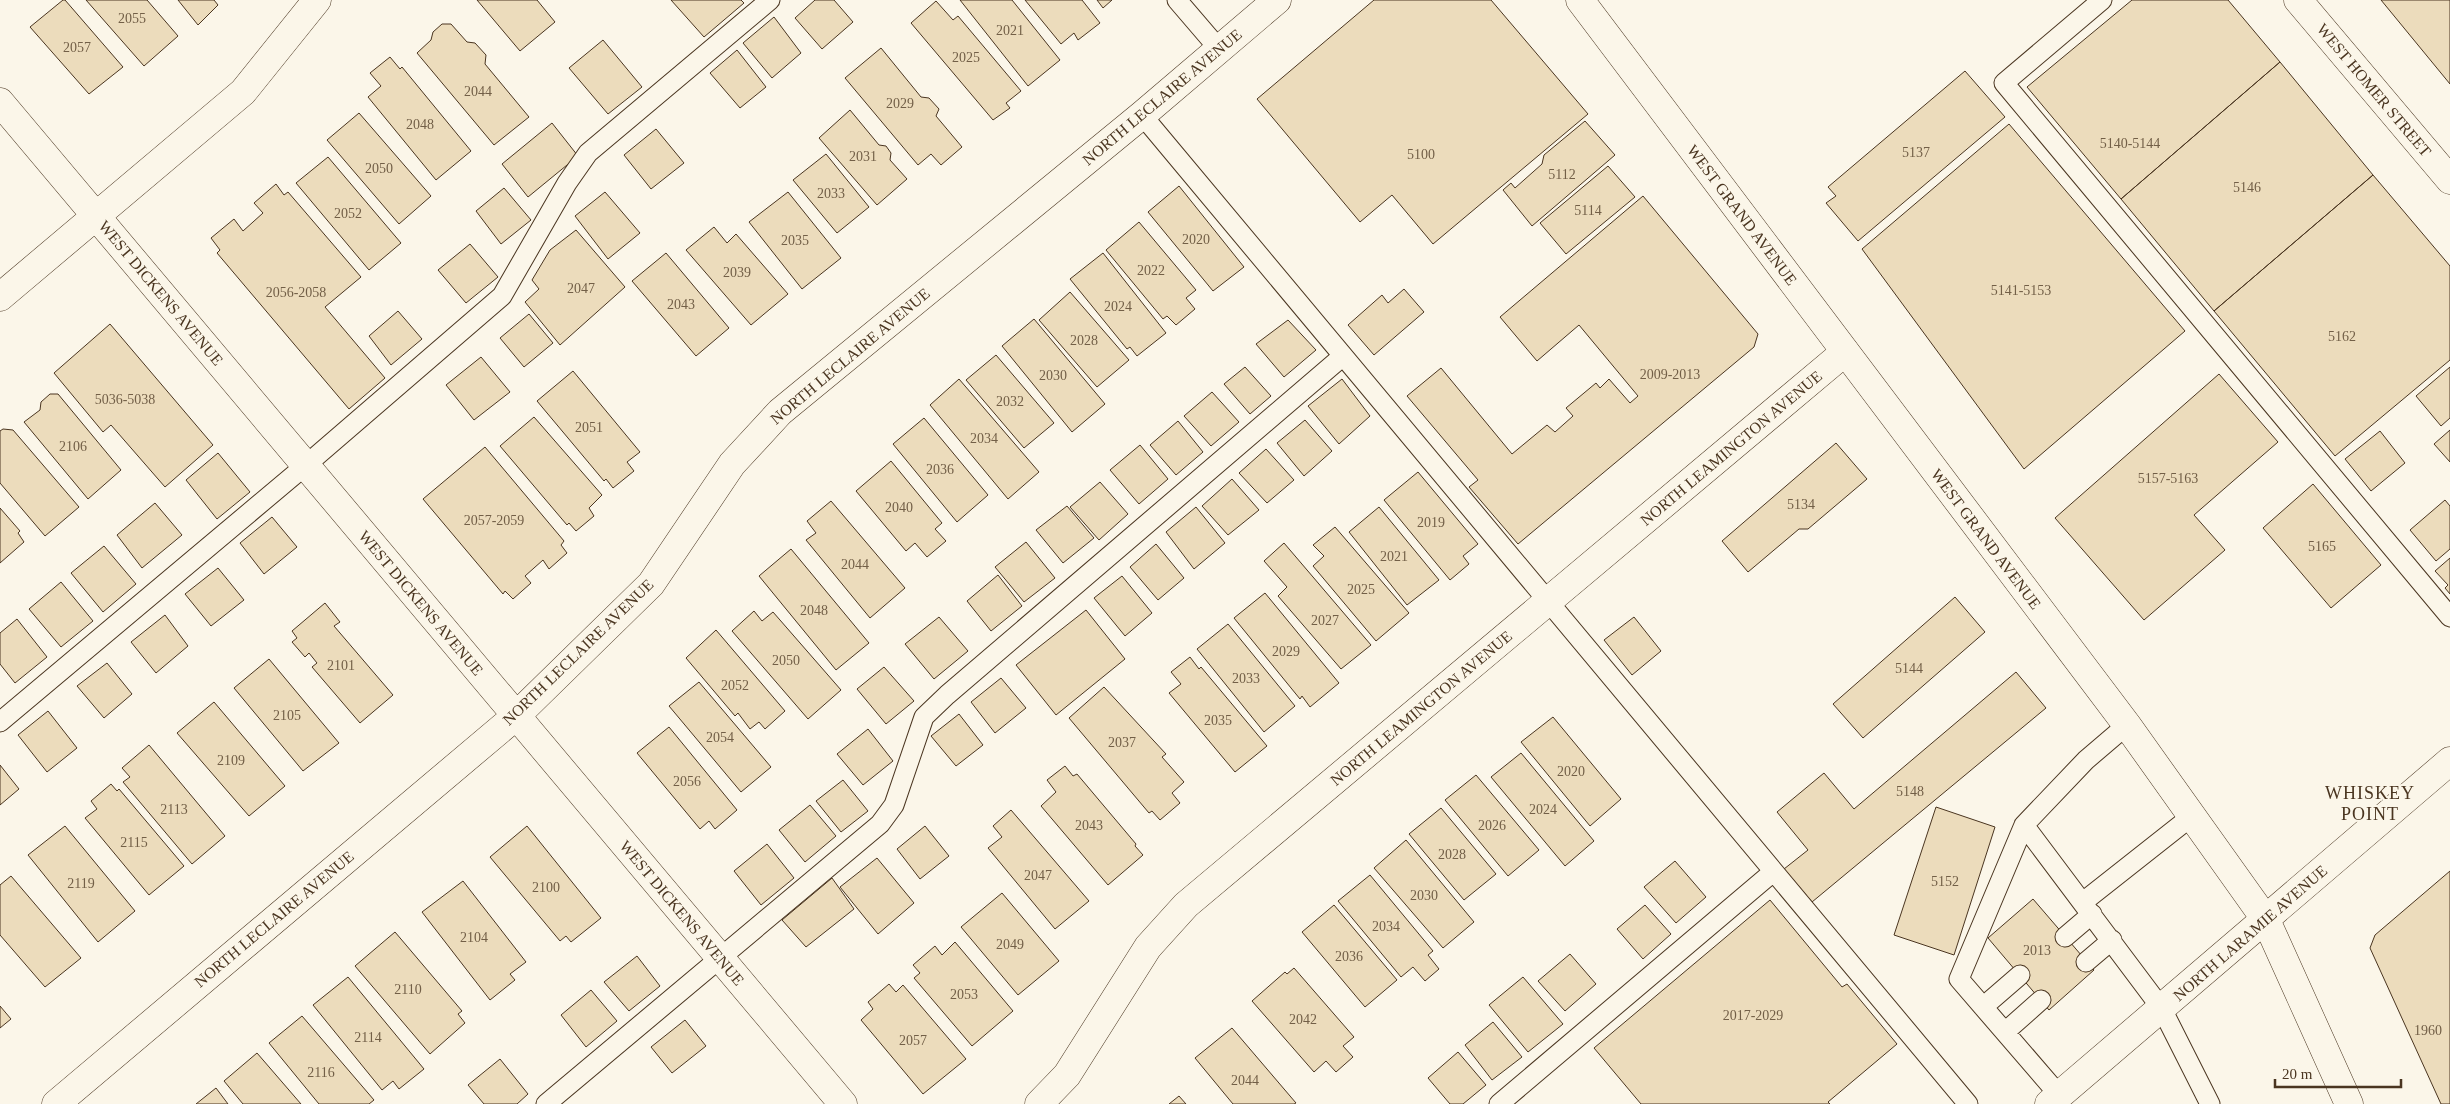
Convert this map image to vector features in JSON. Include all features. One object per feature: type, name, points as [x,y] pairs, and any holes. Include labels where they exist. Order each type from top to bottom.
[{"type":"street","points":[[0,297],[243,92],[317,0]]},
{"type":"street","name":"NORTH LECLAIRE AVENUE","points":[[56,1104],[516,716],[651,584],[732,464],[780,412],[1142,115],[1277,0]]},
{"type":"street","name":"WEST GRAND AVENUE","points":[[1580,0],[2127,725],[2266,920],[2349,1104]]},
{"type":"street","name":"WEST HOMER STREET","points":[[2298,0],[2450,180]]},
{"type":"street","name":"WEST DICKENS AVENUE","points":[[0,102],[843,1104]]},
{"type":"street","name":"NORTH LEAMINGTON AVENUE","points":[[1039,1104],[1067,1075],[1148,947],[1186,905],[1845,352]]},
{"type":"street","name":"NORTH LARAMIE AVENUE","points":[[2054,1100],[2450,761]]},
{"type":"lane","points":[[0,722],[306,465],[502,296],[567,183],[588,153],[770,0]]},
{"type":"lane","points":[[1178,0],[1219,49]]},
{"type":"lane","points":[[2102,0],[2004,83],[2450,617]]},
{"type":"lane","points":[[1142,115],[1968,1104]]},
{"type":"lane","points":[[546,1104],[880,824],[894,805],[924,717],[947,695],[1343,356]]},
{"type":"lane","points":[[2054,1100],[2005,1032],[1959,979],[2024,825],[2086,760],[2127,725]]},
{"type":"lane","points":[[2065,937],[2087,908],[2192,816]]},
{"type":"lane","points":[[2024,825],[2162,1009],[2210,1104]]},
{"type":"lane","points":[[1499,1104],[1773,872]]},
{"type":"lane","points":[[2086,962],[2112,940]]},
{"type":"lane","points":[[1983,1007],[2020,975]]},
{"type":"lane","points":[[2005,1032],[2041,1000]]},
{"type":"building","points":[[63,0],[123,67],[89,94],[30,27]]},
{"type":"building","points":[[86,0],[147,0],[178,36],[144,66]]},
{"type":"building","points":[[178,0],[214,0],[218,5],[198,25]]},
{"type":"building","points":[[477,0],[537,0],[555,22],[520,51]]},
{"type":"building","points":[[671,0],[741,0],[744,3],[704,37]]},
{"type":"building","points":[[815,0],[834,0],[853,22],[822,49],[795,18]]},
{"type":"building","points":[[960,0],[1012,0],[1060,60],[1028,86]]},
{"type":"building","points":[[1025,0],[1082,0],[1100,23],[1078,40],[1074,33],[1061,44]]},
{"type":"building","points":[[1097,0],[1112,0],[1103,8]]},
{"type":"building","points":[[1374,0],[1491,0],[1588,114],[1433,244],[1392,195],[1360,222],[1257,99]]},
{"type":"building","points":[[2132,0],[2228,0],[2280,62],[2121,199],[2027,87]]},
{"type":"building","points":[[2381,0],[2450,0],[2450,84]]},
{"type":"building","points":[[936,1],[953,20],[958,16],[1021,91],[1006,103],[1010,108],[993,120],[911,23]]},
{"type":"building","points":[[774,17],[801,53],[772,78],[743,43]]},
{"type":"building","points":[[442,24],[451,24],[467,42],[475,43],[486,55],[485,64],[529,117],[494,145],[417,53],[431,40],[433,32]]},
{"type":"building","points":[[603,40],[642,87],[608,114],[569,68]]},
{"type":"building","points":[[881,48],[921,97],[929,98],[939,109],[936,116],[962,147],[941,165],[931,154],[918,165],[845,78]]},
{"type":"building","points":[[737,50],[766,87],[740,108],[710,73]]},
{"type":"building","points":[[390,57],[400,69],[402,67],[471,151],[436,180],[368,97],[381,86],[370,73]]},
{"type":"building","points":[[2280,62],[2373,175],[2214,311],[2121,199]]},
{"type":"building","points":[[1965,71],[2005,117],[1858,241],[1826,203],[1836,196],[1828,187]]},
{"type":"building","points":[[850,110],[879,145],[886,146],[891,153],[890,160],[907,179],[877,205],[819,138]]},
{"type":"building","points":[[359,113],[431,196],[399,224],[327,140]]},
{"type":"building","points":[[1585,121],[1615,155],[1532,226],[1503,190],[1511,183],[1515,188],[1542,164],[1544,155]]},
{"type":"building","points":[[552,123],[578,156],[528,197],[502,164]]},
{"type":"building","points":[[2009,124],[2185,331],[2024,469],[1862,249]]},
{"type":"building","points":[[656,129],[684,163],[651,189],[624,155]]},
{"type":"building","points":[[826,154],[869,207],[837,233],[793,180]]},
{"type":"building","points":[[328,157],[401,243],[369,270],[296,183]]},
{"type":"building","points":[[1608,166],[1635,197],[1566,254],[1540,223]]},
{"type":"building","points":[[2373,175],[2450,266],[2450,360],[2335,456],[2214,311]]},
{"type":"building","points":[[276,184],[284,195],[288,192],[361,277],[325,307],[385,378],[349,409],[217,253],[220,250],[211,238],[234,219],[243,231],[263,213],[254,203]]},
{"type":"building","points":[[1179,186],[1244,267],[1213,291],[1148,212]]},
{"type":"building","points":[[504,188],[531,220],[501,244],[476,211]]},
{"type":"building","points":[[605,192],[640,233],[608,259],[575,216]]},
{"type":"building","points":[[788,192],[841,258],[802,289],[749,222]]},
{"type":"building","points":[[1643,196],[1758,334],[1754,347],[1518,544],[1469,487],[1478,480],[1407,396],[1441,368],[1512,454],[1547,425],[1555,432],[1573,416],[1566,408],[1596,383],[1600,388],[1609,379],[1630,403],[1638,396],[1579,325],[1537,361],[1500,317]]},
{"type":"building","points":[[1139,222],[1196,290],[1186,298],[1195,309],[1176,325],[1167,316],[1163,319],[1106,250]]},
{"type":"building","points":[[714,227],[727,243],[736,234],[788,294],[751,325],[686,250]]},
{"type":"building","points":[[576,230],[625,287],[560,345],[525,302],[539,289],[532,280],[550,250]]},
{"type":"building","points":[[470,244],[498,277],[466,303],[438,270]]},
{"type":"building","points":[[666,253],[729,328],[696,356],[632,281]]},
{"type":"building","points":[[1103,253],[1166,333],[1137,356],[1130,347],[1127,349],[1070,279]]},
{"type":"building","points":[[1404,289],[1424,312],[1374,355],[1348,325],[1382,295],[1388,303]]},
{"type":"building","points":[[1070,292],[1129,360],[1097,387],[1039,320]]},
{"type":"building","points":[[398,311],[422,339],[391,365],[369,336]]},
{"type":"building","points":[[529,314],[553,343],[524,367],[500,338]]},
{"type":"building","points":[[1034,319],[1105,404],[1072,432],[1002,346]]},
{"type":"building","points":[[1288,320],[1316,350],[1284,377],[1256,344]]},
{"type":"building","points":[[110,324],[213,445],[165,487],[111,425],[103,432],[54,373]]},
{"type":"building","points":[[996,355],[1054,423],[1024,448],[966,380]]},
{"type":"building","points":[[481,357],[510,392],[474,420],[446,385]]},
{"type":"building","points":[[1245,367],[1271,396],[1250,414],[1224,384]]},
{"type":"building","points":[[2450,367],[2450,418],[2441,426],[2416,396]]},
{"type":"building","points":[[573,371],[640,452],[627,462],[634,471],[613,488],[606,479],[604,481],[537,401]]},
{"type":"building","points":[[2219,374],[2278,442],[2194,515],[2225,550],[2144,620],[2055,518]]},
{"type":"building","points":[[959,379],[1039,472],[1008,499],[930,405]]},
{"type":"building","points":[[1342,379],[1370,416],[1339,444],[1308,406]]},
{"type":"building","points":[[1212,392],[1239,422],[1211,446],[1184,416]]},
{"type":"building","points":[[50,394],[58,394],[121,470],[88,499],[24,422],[40,410],[41,402]]},
{"type":"building","points":[[534,417],[602,495],[589,508],[594,516],[576,531],[569,523],[567,525],[500,446]]},
{"type":"building","points":[[924,418],[988,495],[957,522],[893,444]]},
{"type":"building","points":[[1305,420],[1332,451],[1304,476],[1277,443]]},
{"type":"building","points":[[1178,421],[1203,452],[1176,475],[1150,445]]},
{"type":"building","points":[[3,429],[13,430],[79,507],[45,536],[0,483],[0,431]]},
{"type":"building","points":[[2450,430],[2450,462],[2434,444]]},
{"type":"building","points":[[2380,431],[2405,463],[2371,491],[2345,459]]},
{"type":"building","points":[[1836,443],[1867,479],[1808,529],[1799,529],[1748,572],[1722,541]]},
{"type":"building","points":[[1140,445],[1168,479],[1139,504],[1110,470]]},
{"type":"building","points":[[485,447],[564,541],[561,545],[567,553],[549,569],[543,560],[525,576],[531,583],[513,599],[505,591],[503,594],[423,499]]},
{"type":"building","points":[[1266,449],[1294,480],[1267,503],[1239,473]]},
{"type":"building","points":[[218,453],[250,492],[217,519],[186,480]]},
{"type":"building","points":[[891,461],[942,523],[935,529],[946,541],[927,557],[915,543],[906,551],[856,491]]},
{"type":"building","points":[[1418,472],[1478,544],[1463,556],[1469,564],[1450,580],[1384,500]]},
{"type":"building","points":[[1232,479],[1259,510],[1228,535],[1202,506]]},
{"type":"building","points":[[1100,482],[1128,514],[1099,540],[1070,507]]},
{"type":"building","points":[[2313,484],[2381,565],[2331,608],[2263,528]]},
{"type":"building","points":[[2445,500],[2450,506],[2450,549],[2436,561],[2410,530]]},
{"type":"building","points":[[831,501],[905,588],[870,618],[806,540],[816,533],[807,521]]},
{"type":"building","points":[[155,503],[182,535],[142,568],[117,535]]},
{"type":"building","points":[[1067,506],[1094,538],[1063,563],[1036,530]]},
{"type":"building","points":[[1196,507],[1225,543],[1194,569],[1166,532]]},
{"type":"building","points":[[1379,507],[1439,580],[1407,605],[1349,532]]},
{"type":"building","points":[[0,508],[20,531],[18,533],[24,542],[0,563]]},
{"type":"building","points":[[272,517],[297,547],[264,574],[240,543]]},
{"type":"building","points":[[1335,527],[1409,613],[1376,641],[1313,566],[1324,556],[1313,545]]},
{"type":"building","points":[[1026,542],[1055,578],[1024,602],[995,567]]},
{"type":"building","points":[[1284,543],[1371,645],[1341,669],[1278,596],[1287,587],[1264,561]]},
{"type":"building","points":[[1156,544],[1184,578],[1158,600],[1130,567]]},
{"type":"building","points":[[104,546],[136,584],[103,612],[71,573]]},
{"type":"building","points":[[791,549],[869,643],[836,670],[759,576]]},
{"type":"building","points":[[2450,558],[2450,594],[2445,588],[2448,585],[2435,571]]},
{"type":"building","points":[[218,568],[244,600],[211,626],[185,594]]},
{"type":"building","points":[[998,575],[1022,606],[991,631],[967,601]]},
{"type":"building","points":[[1122,576],[1152,613],[1125,636],[1094,598]]},
{"type":"building","points":[[61,582],[93,621],[61,647],[29,609]]},
{"type":"building","points":[[1265,593],[1339,683],[1310,707],[1302,696],[1300,699],[1234,618]]},
{"type":"building","points":[[1955,597],[1985,632],[1863,738],[1833,704]]},
{"type":"building","points":[[325,603],[340,622],[334,626],[393,695],[360,723],[312,667],[317,663],[309,653],[305,657],[292,642],[297,638],[292,631]]},
{"type":"building","points":[[1086,610],[1125,659],[1056,715],[1016,665]]},
{"type":"building","points":[[754,611],[762,621],[773,612],[841,690],[808,719],[732,631]]},
{"type":"building","points":[[165,615],[188,646],[156,673],[131,642]]},
{"type":"building","points":[[939,617],[968,651],[934,679],[905,644]]},
{"type":"building","points":[[1634,617],[1661,651],[1632,675],[1604,640]]},
{"type":"building","points":[[17,619],[47,657],[15,683],[0,664],[0,633]]},
{"type":"building","points":[[1228,624],[1295,706],[1264,732],[1197,649]]},
{"type":"building","points":[[716,630],[785,711],[765,729],[759,722],[750,729],[738,713],[735,716],[686,658]]},
{"type":"building","points":[[1190,657],[1199,669],[1201,667],[1267,746],[1235,772],[1169,693],[1181,684],[1171,672]]},
{"type":"building","points":[[269,659],[339,743],[303,771],[234,688]]},
{"type":"building","points":[[107,663],[132,694],[104,718],[77,686]]},
{"type":"building","points":[[884,667],[914,701],[886,724],[857,689]]},
{"type":"building","points":[[2016,672],[2046,708],[1812,902],[1784,869],[1808,850],[1777,812],[1824,773],[1854,809]]},
{"type":"building","points":[[1001,678],[1026,708],[995,733],[971,702]]},
{"type":"building","points":[[699,682],[771,767],[741,792],[669,706]]},
{"type":"building","points":[[1104,687],[1166,754],[1162,757],[1184,782],[1172,793],[1180,803],[1160,820],[1152,811],[1149,813],[1069,718]]},
{"type":"building","points":[[214,702],[285,786],[249,816],[177,733]]},
{"type":"building","points":[[48,711],[77,748],[47,772],[18,735]]},
{"type":"building","points":[[959,714],[983,745],[956,766],[931,736]]},
{"type":"building","points":[[1553,717],[1621,799],[1590,826],[1521,742]]},
{"type":"building","points":[[669,727],[737,810],[715,829],[709,821],[700,829],[637,753]]},
{"type":"building","points":[[868,729],[893,761],[863,785],[837,754]]},
{"type":"building","points":[[149,745],[225,836],[192,864],[123,782],[130,777],[122,768]]},
{"type":"building","points":[[1521,753],[1594,841],[1565,866],[1491,777]]},
{"type":"building","points":[[0,765],[19,789],[0,805]]},
{"type":"building","points":[[1065,766],[1073,776],[1077,774],[1136,844],[1135,846],[1143,855],[1108,885],[1041,806],[1056,792],[1047,780]]},
{"type":"building","points":[[1476,775],[1539,850],[1508,876],[1445,800]]},
{"type":"building","points":[[843,780],[868,811],[841,832],[816,801]]},
{"type":"building","points":[[111,784],[117,791],[119,789],[184,866],[149,895],[85,818],[97,809],[91,801]]},
{"type":"building","points":[[810,805],[836,836],[805,862],[779,830]]},
{"type":"building","points":[[1936,807],[1995,827],[1954,955],[1894,935]]},
{"type":"building","points":[[1441,808],[1496,874],[1464,900],[1409,834]]},
{"type":"building","points":[[1011,810],[1089,901],[1055,929],[988,848],[1002,837],[993,826]]},
{"type":"building","points":[[65,826],[135,911],[98,942],[28,855]]},
{"type":"building","points":[[527,826],[601,918],[571,942],[566,936],[560,941],[490,857]]},
{"type":"building","points":[[925,826],[949,856],[920,879],[897,849]]},
{"type":"building","points":[[1406,840],[1474,922],[1443,948],[1374,868]]},
{"type":"building","points":[[767,844],[794,878],[761,905],[734,871]]},
{"type":"building","points":[[877,858],[914,903],[878,934],[840,887]]},
{"type":"building","points":[[1675,861],[1706,897],[1676,923],[1644,887]]},
{"type":"building","points":[[2450,871],[2450,1104],[2441,1104],[2370,948],[2375,935]]},
{"type":"building","points":[[1370,875],[1433,951],[1428,955],[1439,969],[1425,981],[1413,967],[1401,977],[1338,901]]},
{"type":"building","points":[[11,876],[81,958],[45,987],[0,935],[0,885]]},
{"type":"building","points":[[832,878],[854,909],[806,947],[782,920]]},
{"type":"building","points":[[463,881],[526,962],[510,974],[515,980],[490,1000],[422,912]]},
{"type":"building","points":[[1002,893],[1059,961],[1018,995],[961,927]]},
{"type":"building","points":[[2033,899],[2094,970],[2049,1010],[1988,938]]},
{"type":"building","points":[[1770,900],[1842,987],[1847,984],[1897,1044],[1828,1102],[1830,1104],[1641,1104],[1594,1048]]},
{"type":"building","points":[[1334,905],[1397,980],[1365,1007],[1302,932]]},
{"type":"building","points":[[1645,905],[1671,934],[1643,959],[1617,929]]},
{"type":"building","points":[[395,932],[462,1011],[458,1014],[465,1023],[430,1054],[355,966]]},
{"type":"building","points":[[955,942],[1013,1011],[972,1046],[914,978],[920,973],[913,965],[935,946],[942,955]]},
{"type":"building","points":[[1570,954],[1596,984],[1565,1011],[1538,981]]},
{"type":"building","points":[[637,956],[660,986],[629,1011],[604,982]]},
{"type":"building","points":[[1294,968],[1354,1037],[1343,1046],[1353,1057],[1336,1072],[1326,1061],[1314,1072],[1252,1001],[1285,972],[1287,974]]},
{"type":"building","points":[[348,977],[424,1069],[399,1089],[393,1081],[382,1090],[313,1005]]},
{"type":"building","points":[[1523,977],[1563,1024],[1528,1052],[1489,1005]]},
{"type":"building","points":[[889,984],[896,992],[903,985],[966,1059],[923,1094],[861,1020],[873,1009],[868,1002]]},
{"type":"building","points":[[591,990],[617,1021],[586,1047],[561,1015]]},
{"type":"building","points":[[0,1006],[11,1019],[0,1028]]},
{"type":"building","points":[[302,1016],[374,1100],[369,1104],[319,1104],[269,1043]]},
{"type":"building","points":[[685,1020],[706,1046],[672,1073],[651,1047]]},
{"type":"building","points":[[1493,1022],[1522,1057],[1492,1080],[1465,1045]]},
{"type":"building","points":[[1232,1028],[1296,1103],[1233,1104],[1195,1058]]},
{"type":"building","points":[[1458,1052],[1486,1085],[1463,1104],[1450,1104],[1428,1078]]},
{"type":"building","points":[[257,1053],[301,1104],[243,1104],[224,1081]]},
{"type":"building","points":[[500,1059],[528,1094],[517,1104],[484,1104],[468,1085]]},
{"type":"building","points":[[216,1088],[228,1104],[196,1104]]},
{"type":"building","points":[[1179,1096],[1186,1104],[1169,1104]]},
{"type":"district","name":"WHISKEY POINT","points":[[2370,803]]}]
